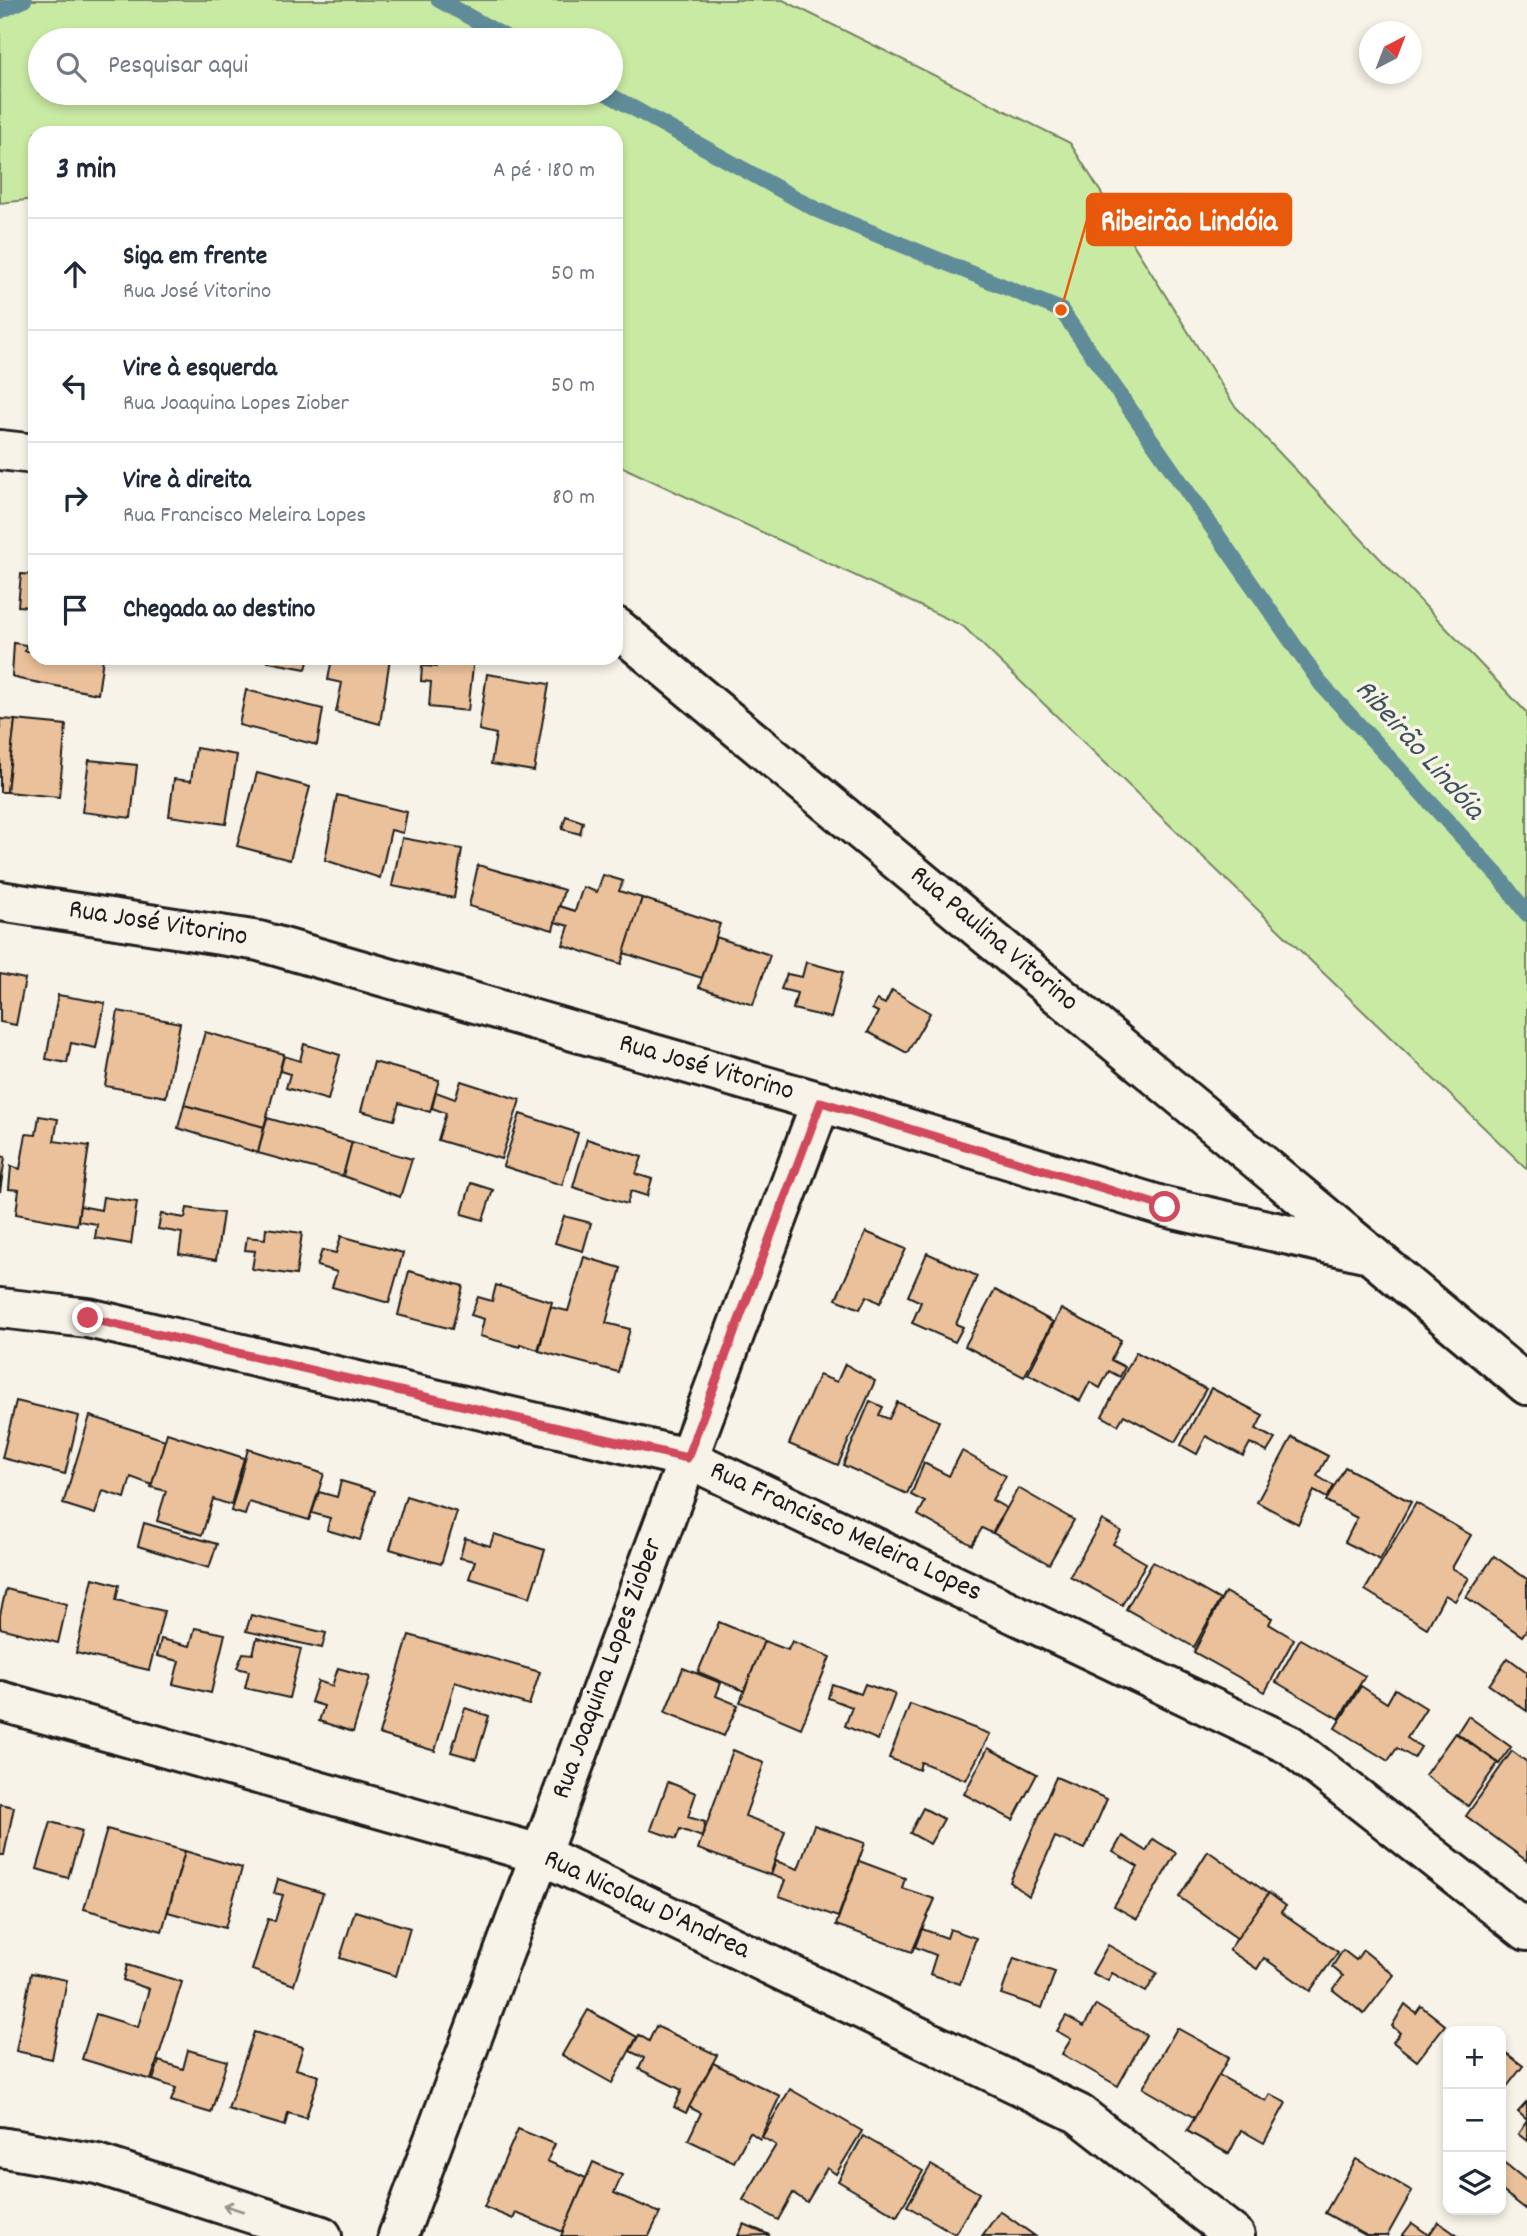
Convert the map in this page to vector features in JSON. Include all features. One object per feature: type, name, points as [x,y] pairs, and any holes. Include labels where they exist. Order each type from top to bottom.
[{"type":"street","points":[[0,450],[28,453]]},
{"type":"street","name":"Rua Paulina Vitorino","points":[[623,633],[1369,1253]]},
{"type":"street","name":"Rua José Vitorino","points":[[0,901],[259,941],[821,1102],[1165,1207],[1369,1253],[1527,1385]]},
{"type":"street","name":"Rua Joaquina Lopes Ziober","points":[[398,2236],[821,1102]]},
{"type":"street","name":"Rua Francisco Meleira Lopes","points":[[0,1308],[88,1318],[687,1458],[1290,1745],[1527,1931]]},
{"type":"street","name":"Rua Nicolau D'Andrea","points":[[0,1701],[540,1854],[1079,2114],[1235,2236]]},
{"type":"street","points":[[0,2147],[97,2164],[322,2236]]},
{"type":"green space","points":[[0,0],[783,0],[1070,143],[1234,405],[1527,713],[1527,1169],[963,626],[623,467],[623,126],[28,126],[28,200],[0,203]]},
{"type":"building","points":[[21,574],[28,574],[28,607],[18,606]]},
{"type":"building","points":[[14,643],[26,645],[28,665],[102,665],[98,694],[12,676]]},
{"type":"building","points":[[284,665],[307,665],[306,669]]},
{"type":"building","points":[[331,665],[389,665],[380,724],[336,712],[342,683],[328,680]]},
{"type":"building","points":[[473,665],[468,711],[429,707],[431,682],[421,681],[422,666]]},
{"type":"building","points":[[487,674],[549,684],[534,771],[491,764],[496,734],[479,730]]},
{"type":"building","points":[[246,690],[323,709],[317,745],[239,725]]},
{"type":"building","points":[[0,719],[15,720],[7,792],[0,792]]},
{"type":"building","points":[[15,720],[66,725],[59,797],[7,792]]},
{"type":"building","points":[[196,748],[237,755],[226,824],[169,816],[174,779],[191,781]]},
{"type":"building","points":[[89,760],[137,765],[131,818],[82,812]]},
{"type":"building","points":[[257,773],[310,787],[290,860],[237,846]]},
{"type":"building","points":[[337,795],[407,812],[403,833],[391,830],[380,878],[325,860]]},
{"type":"building","points":[[566,816],[583,822],[580,834],[562,829]]},
{"type":"building","points":[[402,838],[462,849],[454,898],[392,886]]},
{"type":"building","points":[[478,865],[564,890],[553,930],[469,906]]},
{"type":"building","points":[[603,875],[623,881],[619,891],[642,898],[621,964],[563,945],[569,926],[555,922],[559,906],[575,911],[583,887],[597,892]]},
{"type":"building","points":[[642,898],[720,924],[702,978],[624,953]]},
{"type":"building","points":[[716,937],[770,955],[753,1005],[699,987]]},
{"type":"building","points":[[806,962],[843,972],[831,1018],[793,1009],[797,993],[781,989],[787,974],[802,977]]},
{"type":"building","points":[[0,974],[25,979],[16,1025],[0,1022]]},
{"type":"building","points":[[892,990],[930,1013],[907,1053],[868,1032],[878,1012],[872,1009],[877,1000],[885,1004]]},
{"type":"building","points":[[58,995],[105,1003],[96,1048],[71,1043],[67,1063],[46,1059]]},
{"type":"building","points":[[118,1011],[180,1023],[166,1097],[105,1086]]},
{"type":"building","points":[[205,1032],[284,1054],[264,1127],[184,1105]]},
{"type":"building","points":[[304,1044],[340,1055],[328,1100],[286,1088],[290,1074],[280,1071],[284,1056],[300,1061]]},
{"type":"building","points":[[374,1062],[439,1080],[430,1112],[399,1103],[394,1120],[361,1111]]},
{"type":"building","points":[[461,1081],[520,1100],[501,1159],[438,1140],[446,1113],[432,1108],[436,1092],[455,1099]]},
{"type":"building","points":[[184,1105],[264,1127],[258,1153],[178,1128]]},
{"type":"building","points":[[520,1114],[578,1133],[562,1185],[503,1166]]},
{"type":"building","points":[[39,1116],[58,1119],[54,1141],[89,1146],[77,1225],[16,1214],[19,1190],[9,1189],[11,1166],[20,1169],[26,1134],[36,1135]]},
{"type":"building","points":[[267,1118],[352,1142],[343,1176],[258,1153]]},
{"type":"building","points":[[587,1139],[642,1157],[636,1174],[652,1179],[647,1196],[631,1191],[627,1204],[573,1187]]},
{"type":"building","points":[[352,1142],[412,1159],[400,1197],[343,1176]]},
{"type":"building","points":[[0,1156],[5,1157],[0,1192]]},
{"type":"building","points":[[471,1183],[493,1190],[483,1220],[462,1214]]},
{"type":"building","points":[[103,1197],[137,1202],[131,1244],[95,1238],[97,1224],[78,1221],[80,1206],[101,1210]]},
{"type":"building","points":[[187,1208],[223,1213],[216,1260],[179,1254],[182,1233],[158,1229],[161,1214],[185,1218]]},
{"type":"building","points":[[564,1216],[591,1223],[583,1251],[555,1243]]},
{"type":"building","points":[[266,1228],[302,1233],[296,1275],[252,1269],[255,1251],[245,1250],[247,1237],[265,1239]]},
{"type":"building","points":[[866,1232],[906,1249],[880,1303],[867,1296],[860,1309],[836,1299]]},
{"type":"building","points":[[341,1236],[403,1253],[389,1303],[332,1287],[337,1272],[317,1266],[322,1250],[336,1253]]},
{"type":"building","points":[[927,1253],[977,1276],[956,1324],[963,1327],[955,1342],[912,1323],[921,1302],[908,1296]]},
{"type":"building","points":[[584,1257],[621,1268],[606,1323],[630,1329],[618,1372],[539,1351],[550,1307],[568,1311]]},
{"type":"building","points":[[409,1271],[463,1286],[452,1329],[398,1315]]},
{"type":"building","points":[[496,1285],[552,1302],[538,1350],[480,1336],[484,1319],[471,1315],[478,1297],[492,1301]]},
{"type":"building","points":[[995,1290],[1053,1322],[1024,1377],[965,1346]]},
{"type":"building","points":[[1061,1309],[1121,1340],[1111,1360],[1125,1367],[1120,1377],[1109,1371],[1100,1388],[1090,1382],[1080,1401],[1028,1374]]},
{"type":"building","points":[[1136,1352],[1206,1389],[1175,1442],[1124,1415],[1118,1425],[1102,1416]]},
{"type":"building","points":[[845,1364],[875,1381],[838,1465],[789,1444],[819,1375],[837,1382]]},
{"type":"building","points":[[1211,1388],[1263,1415],[1256,1429],[1275,1439],[1267,1452],[1250,1443],[1243,1456],[1206,1436],[1197,1454],[1181,1445]]},
{"type":"building","points":[[16,1401],[79,1416],[65,1474],[2,1458]]},
{"type":"building","points":[[870,1401],[883,1407],[879,1415],[889,1419],[897,1402],[939,1421],[907,1494],[843,1465]]},
{"type":"building","points":[[90,1416],[165,1440],[152,1485],[131,1477],[125,1498],[103,1491],[95,1514],[63,1504]]},
{"type":"building","points":[[167,1433],[244,1458],[231,1505],[213,1499],[202,1535],[157,1521],[166,1491],[151,1487]]},
{"type":"building","points":[[1292,1437],[1328,1456],[1317,1476],[1334,1486],[1327,1498],[1314,1491],[1298,1524],[1257,1502]]},
{"type":"building","points":[[248,1449],[324,1474],[309,1520],[249,1502],[245,1515],[231,1511]]},
{"type":"building","points":[[962,1451],[1006,1476],[992,1500],[1006,1508],[992,1533],[982,1528],[972,1545],[918,1515],[925,1502],[911,1495],[924,1463],[949,1476]]},
{"type":"building","points":[[1345,1467],[1411,1502],[1380,1560],[1345,1542],[1357,1518],[1326,1501]]},
{"type":"building","points":[[341,1481],[375,1491],[360,1540],[327,1530],[330,1518],[312,1513],[319,1492],[337,1497]]},
{"type":"building","points":[[1018,1488],[1074,1520],[1049,1564],[993,1533]]},
{"type":"building","points":[[406,1496],[457,1512],[441,1564],[390,1549]]},
{"type":"building","points":[[1416,1503],[1471,1535],[1452,1568],[1469,1578],[1455,1601],[1445,1595],[1427,1628],[1365,1590]]},
{"type":"building","points":[[1102,1520],[1121,1531],[1113,1544],[1146,1563],[1122,1605],[1070,1576]]},
{"type":"building","points":[[144,1523],[217,1544],[209,1568],[138,1546]]},
{"type":"building","points":[[494,1534],[545,1550],[530,1597],[469,1578],[475,1561],[460,1558],[465,1538],[490,1546]]},
{"type":"building","points":[[1494,1556],[1527,1579],[1527,1629],[1522,1636],[1466,1597]]},
{"type":"building","points":[[1153,1562],[1220,1600],[1194,1647],[1126,1609]]},
{"type":"building","points":[[93,1578],[119,1585],[116,1600],[164,1611],[149,1670],[76,1653]]},
{"type":"building","points":[[6,1589],[67,1604],[58,1643],[0,1628]]},
{"type":"building","points":[[1225,1592],[1272,1618],[1269,1624],[1294,1639],[1265,1692],[1194,1652]]},
{"type":"building","points":[[251,1615],[326,1633],[322,1648],[246,1631]]},
{"type":"building","points":[[719,1622],[764,1641],[744,1691],[698,1672]]},
{"type":"building","points":[[195,1628],[225,1634],[211,1693],[173,1684],[179,1661],[157,1656],[161,1639],[190,1646]]},
{"type":"building","points":[[409,1635],[540,1672],[529,1705],[455,1682],[435,1751],[379,1734]]},
{"type":"building","points":[[257,1638],[301,1649],[289,1698],[245,1688],[249,1671],[237,1668],[243,1653],[253,1654]]},
{"type":"building","points":[[1300,1639],[1365,1676],[1339,1719],[1276,1682]]},
{"type":"building","points":[[764,1641],[788,1650],[792,1641],[830,1657],[801,1728],[740,1702]]},
{"type":"building","points":[[1508,1658],[1527,1672],[1527,1711],[1489,1685]]},
{"type":"building","points":[[338,1668],[370,1677],[353,1732],[319,1721],[324,1706],[311,1702],[318,1681],[332,1686]]},
{"type":"building","points":[[683,1668],[721,1683],[716,1696],[738,1705],[724,1736],[665,1712]]},
{"type":"building","points":[[832,1684],[861,1694],[865,1684],[895,1694],[878,1740],[845,1726],[852,1707],[828,1698]]},
{"type":"building","points":[[1361,1686],[1387,1703],[1395,1689],[1426,1708],[1407,1738],[1421,1747],[1414,1758],[1397,1748],[1388,1761],[1335,1728]]},
{"type":"building","points":[[910,1704],[990,1734],[966,1780],[921,1762],[919,1770],[889,1758]]},
{"type":"building","points":[[465,1708],[489,1716],[476,1759],[451,1752]]},
{"type":"building","points":[[1468,1716],[1511,1747],[1499,1764],[1457,1733]]},
{"type":"building","points":[[1455,1733],[1498,1763],[1468,1806],[1425,1775]]},
{"type":"building","points":[[988,1748],[1037,1774],[1013,1820],[964,1794]]},
{"type":"building","points":[[733,1750],[764,1763],[745,1816],[785,1831],[770,1875],[698,1849]]},
{"type":"building","points":[[1512,1751],[1527,1762],[1527,1861],[1466,1816]]},
{"type":"building","points":[[1056,1777],[1107,1799],[1085,1849],[1055,1837],[1029,1896],[1010,1882]]},
{"type":"building","points":[[668,1782],[696,1793],[688,1817],[705,1822],[702,1837],[680,1829],[676,1839],[651,1830]]},
{"type":"building","points":[[0,1804],[14,1807],[4,1855],[0,1855]]},
{"type":"building","points":[[923,1808],[944,1819],[930,1844],[910,1833]]},
{"type":"building","points":[[51,1822],[82,1831],[68,1878],[37,1869]]},
{"type":"building","points":[[814,1825],[865,1843],[838,1917],[779,1896],[785,1880],[771,1875],[776,1861],[798,1869]]},
{"type":"building","points":[[107,1829],[185,1851],[162,1931],[84,1909]]},
{"type":"building","points":[[1122,1836],[1146,1851],[1153,1839],[1176,1853],[1137,1919],[1114,1906],[1138,1867],[1113,1852]]},
{"type":"building","points":[[185,1851],[242,1868],[225,1928],[168,1912]]},
{"type":"building","points":[[1208,1851],[1269,1894],[1238,1939],[1179,1897]]},
{"type":"building","points":[[859,1861],[905,1878],[902,1888],[935,1899],[912,1952],[836,1925]]},
{"type":"building","points":[[278,1879],[323,1893],[294,1985],[252,1970],[268,1919],[275,1921],[283,1895],[274,1893]]},
{"type":"building","points":[[1269,1893],[1286,1906],[1281,1912],[1338,1952],[1310,1991],[1264,1958],[1257,1969],[1229,1950]]},
{"type":"building","points":[[355,1911],[410,1928],[396,1976],[340,1958]]},
{"type":"building","points":[[922,1929],[947,1938],[950,1929],[976,1938],[960,1984],[930,1974],[936,1955],[915,1947]]},
{"type":"building","points":[[1108,1945],[1157,1973],[1146,1992],[1112,1973],[1108,1981],[1092,1973]]},
{"type":"building","points":[[1343,1950],[1356,1960],[1363,1950],[1394,1975],[1364,2014],[1333,1990],[1343,1976],[1332,1967]]},
{"type":"building","points":[[1014,1958],[1055,1972],[1042,2008],[1001,1994]]},
{"type":"building","points":[[127,1965],[182,1982],[151,2080],[82,2059],[96,2014],[138,2027],[149,1989],[123,1980]]},
{"type":"building","points":[[31,1973],[67,1980],[52,2059],[16,2051]]},
{"type":"building","points":[[1405,2004],[1416,2013],[1421,2006],[1445,2025],[1417,2061],[1393,2042],[1400,2033],[1392,2026]]},
{"type":"building","points":[[1096,2005],[1146,2035],[1118,2086],[1062,2054],[1071,2039],[1057,2031],[1066,2016],[1084,2026]]},
{"type":"building","points":[[588,2010],[637,2037],[612,2083],[562,2055]]},
{"type":"building","points":[[656,2026],[717,2055],[686,2113],[674,2107],[682,2090],[639,2069],[644,2058],[630,2051],[639,2035],[649,2041]]},
{"type":"building","points":[[1177,2028],[1229,2057],[1195,2118],[1143,2088]]},
{"type":"building","points":[[254,2032],[303,2047],[296,2069],[319,2076],[306,2118],[288,2113],[285,2126],[228,2109]]},
{"type":"building","points":[[188,2050],[227,2061],[211,2113],[171,2101],[176,2088],[153,2080],[159,2061],[183,2069]]},
{"type":"building","points":[[1506,2053],[1523,2066],[1506,2088]]},
{"type":"building","points":[[713,2063],[780,2096],[760,2139],[750,2132],[734,2162],[688,2140],[701,2113],[689,2107]]},
{"type":"building","points":[[1219,2075],[1266,2101],[1270,2094],[1286,2103],[1264,2143],[1241,2130],[1229,2154],[1187,2131]]},
{"type":"building","points":[[790,2089],[862,2131],[836,2174],[827,2168],[807,2202],[793,2193],[778,2220],[743,2200],[776,2145],[762,2137]]},
{"type":"building","points":[[1527,2102],[1527,2120],[1518,2112]]},
{"type":"building","points":[[1527,2121],[1527,2141],[1518,2134]]},
{"type":"building","points":[[518,2129],[555,2144],[547,2161],[586,2178],[563,2232],[516,2213],[513,2219],[484,2207]]},
{"type":"building","points":[[863,2136],[923,2171],[897,2216],[838,2181]]},
{"type":"building","points":[[1356,2159],[1412,2191],[1387,2236],[1367,2236],[1325,2213]]},
{"type":"building","points":[[593,2162],[622,2175],[614,2193],[660,2213],[649,2236],[561,2236]]},
{"type":"building","points":[[1506,2164],[1527,2181],[1527,2210],[1506,2194]]},
{"type":"building","points":[[931,2165],[979,2193],[955,2234],[907,2206]]},
{"type":"building","points":[[1000,2211],[1035,2236],[982,2236]]},
{"type":"building","points":[[1438,2222],[1458,2236],[1402,2236],[1412,2223],[1429,2235]]},
{"type":"building","points":[[744,2224],[770,2235],[738,2236]]},
{"type":"waterway","name":"Ribeirão Lindóia","points":[[0,11],[24,0]]},
{"type":"waterway","name":"Ribeirão Lindóia","points":[[439,0],[489,28]]},
{"type":"waterway","name":"Ribeirão Lindóia","points":[[623,102],[817,210],[1061,310],[1321,684],[1499,877],[1527,914]]},
{"type":"place","name":"Ribeirão Lindóia","points":[[1061,310]]},
{"type":"route","points":[[88,1318],[687,1458],[821,1102],[1165,1207]]}]
